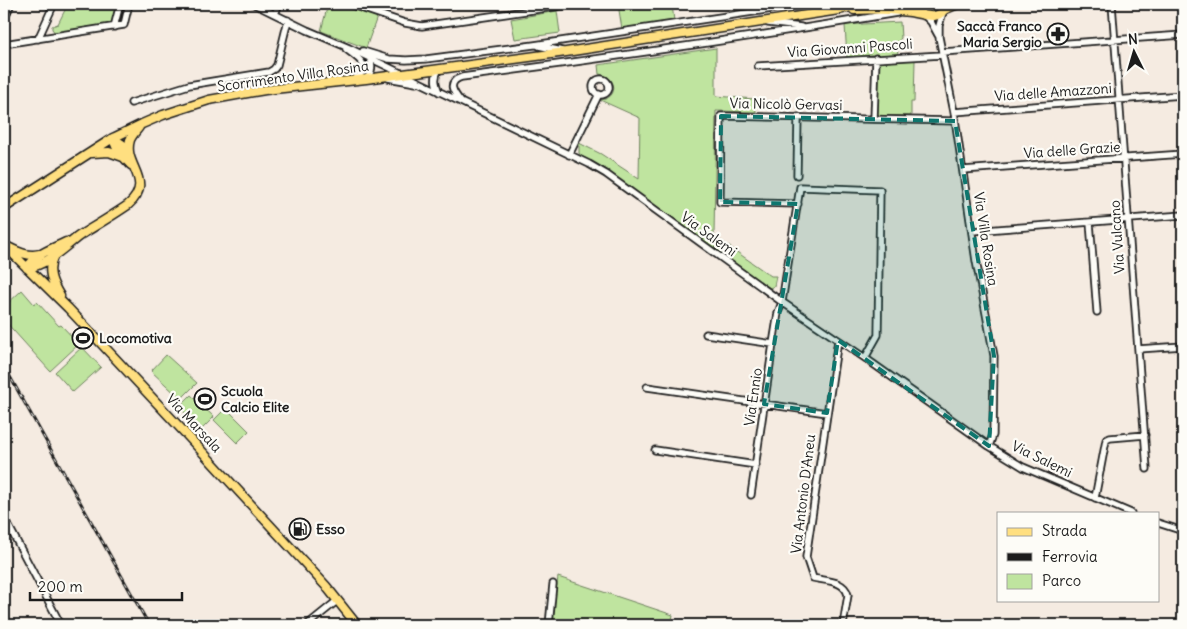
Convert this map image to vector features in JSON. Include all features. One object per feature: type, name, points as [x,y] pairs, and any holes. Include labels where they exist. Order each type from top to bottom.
[{"type":"main road","points":[[839,10],[863,4]]},
{"type":"main road","points":[[914,4],[923,14]]},
{"type":"main road","points":[[839,10],[868,9],[932,16],[950,7]]},
{"type":"main road","name":"Scorrimento Villa Rosina","points":[[4,208],[114,138],[163,115],[209,100],[265,90],[566,52],[839,10]]},
{"type":"main road","points":[[127,156],[133,134],[142,124]]},
{"type":"main road","points":[[27,268],[42,263],[134,200],[140,187],[138,175],[127,156],[119,152],[114,138]]},
{"type":"main road","points":[[90,153],[109,152],[127,156]]},
{"type":"main road","points":[[4,245],[26,255],[35,255],[79,237]]},
{"type":"main road","name":"Via Marsala","points":[[4,245],[68,308],[185,433],[338,600],[358,625]]},
{"type":"main road","points":[[27,268],[34,258],[44,252]]},
{"type":"main road","points":[[54,255],[50,268],[51,277],[68,308]]},
{"type":"street","points":[[4,19],[11,4]]},
{"type":"street","points":[[38,39],[54,4]]},
{"type":"street","points":[[114,27],[120,4]]},
{"type":"street","points":[[4,44],[124,25],[129,4]]},
{"type":"street","name":"Via Salemi","points":[[254,4],[589,164],[606,174],[782,302],[989,446],[1023,467],[1130,512]]},
{"type":"street","points":[[275,14],[279,4]]},
{"type":"street","points":[[349,4],[405,23],[422,26],[543,6],[574,4]]},
{"type":"street","points":[[349,48],[389,59],[426,59],[534,45],[806,4]]},
{"type":"street","points":[[950,7],[966,4]]},
{"type":"street","name":"Via Vulcano","points":[[1112,4],[1147,469]]},
{"type":"street","name":"Via Villa Rosina","points":[[950,7],[939,26],[939,36],[954,112],[994,356],[993,435],[989,446]]},
{"type":"street","points":[[462,103],[453,93],[452,88],[456,79],[462,77],[584,61],[906,12]]},
{"type":"street","name":"Via Villa Rosina","points":[[923,14],[931,22],[939,36]]},
{"type":"street","points":[[131,104],[189,85],[269,72],[277,65],[288,20]]},
{"type":"street","points":[[763,22],[808,28]]},
{"type":"street","name":"Via Giovanni Pascoli","points":[[758,66],[1183,35]]},
{"type":"street","points":[[336,43],[364,64],[362,73],[352,80]]},
{"type":"street","points":[[534,45],[566,52]]},
{"type":"street","points":[[370,58],[372,68],[370,78],[397,79],[426,86]]},
{"type":"street","points":[[874,118],[876,58]]},
{"type":"street","points":[[438,92],[435,78],[439,69]]},
{"type":"street","points":[[569,154],[599,94]]},
{"type":"street","name":"Via delle Amazzoni","points":[[954,112],[1183,95]]},
{"type":"street","name":"Via Nicolò Gervasi","points":[[798,204],[720,202],[721,116],[955,121]]},
{"type":"street","points":[[797,175],[798,117]]},
{"type":"street","name":"Via delle Grazie","points":[[963,170],[1183,154]]},
{"type":"street","name":"Via Ennio","points":[[751,495],[773,344],[778,313],[782,302],[800,187],[880,190],[878,335],[864,358]]},
{"type":"street","points":[[972,231],[1183,215]]},
{"type":"street","points":[[1090,222],[1097,312]]},
{"type":"street","points":[[706,334],[773,344]]},
{"type":"street","name":"Via Antonio D'Aneu","points":[[838,340],[806,557],[813,578],[839,583],[847,590],[848,595],[843,625]]},
{"type":"street","points":[[1138,349],[1183,346]]},
{"type":"street","points":[[647,387],[827,413]]},
{"type":"street","points":[[1095,498],[1106,440],[1145,435]]},
{"type":"street","points":[[655,450],[756,465]]},
{"type":"street","points":[[4,517],[61,625]]},
{"type":"street","points":[[1160,523],[1183,531]]},
{"type":"street","points":[[549,625],[553,584]]},
{"type":"street","points":[[306,625],[338,600]]},
{"type":"highlighted area","points":[[721,116],[955,121],[994,356],[989,446],[838,340],[827,413],[764,404],[798,204],[720,202]]},
{"type":"green space","points":[[68,4],[117,4],[112,25],[56,34],[52,26],[58,24]]},
{"type":"green space","points":[[328,4],[335,4],[377,17],[366,48],[321,31]]},
{"type":"green space","points":[[618,4],[672,4],[674,21],[622,29]]},
{"type":"green space","points":[[917,4],[946,4],[939,12],[932,13],[922,10]]},
{"type":"green space","points":[[557,11],[560,33],[515,39],[511,19]]},
{"type":"green space","points":[[900,22],[901,38],[897,43],[898,55],[847,58],[845,25]]},
{"type":"green space","points":[[716,48],[716,96],[755,99],[756,112],[716,111],[714,236],[771,276],[776,276],[774,286],[770,288],[579,153],[579,143],[601,154],[639,179],[640,118],[600,100],[611,96],[614,87],[610,79],[599,74],[598,65]]},
{"type":"green space","points":[[915,60],[914,102],[911,102],[911,116],[876,116],[878,62]]},
{"type":"green space","points":[[22,290],[34,304],[37,302],[79,344],[50,371],[4,320],[4,307]]},
{"type":"green space","points":[[82,347],[101,367],[73,392],[55,372]]},
{"type":"green space","points":[[166,355],[197,383],[181,399],[151,371]]},
{"type":"green space","points":[[191,395],[214,417],[202,429],[179,407]]},
{"type":"green space","points":[[226,408],[249,431],[237,443],[214,420]]},
{"type":"green space","points":[[558,577],[673,615],[671,625],[551,625]]},
{"type":"railway","points":[[4,366],[149,625]]},
{"type":"place","name":"Saccà Franco Maria Sergio","points":[[1058,34]]},
{"type":"place","name":"Locomotiva","points":[[83,338]]},
{"type":"place","name":"Scuola Calcio Elite","points":[[205,399]]},
{"type":"place","name":"Esso","points":[[300,529]]}]
